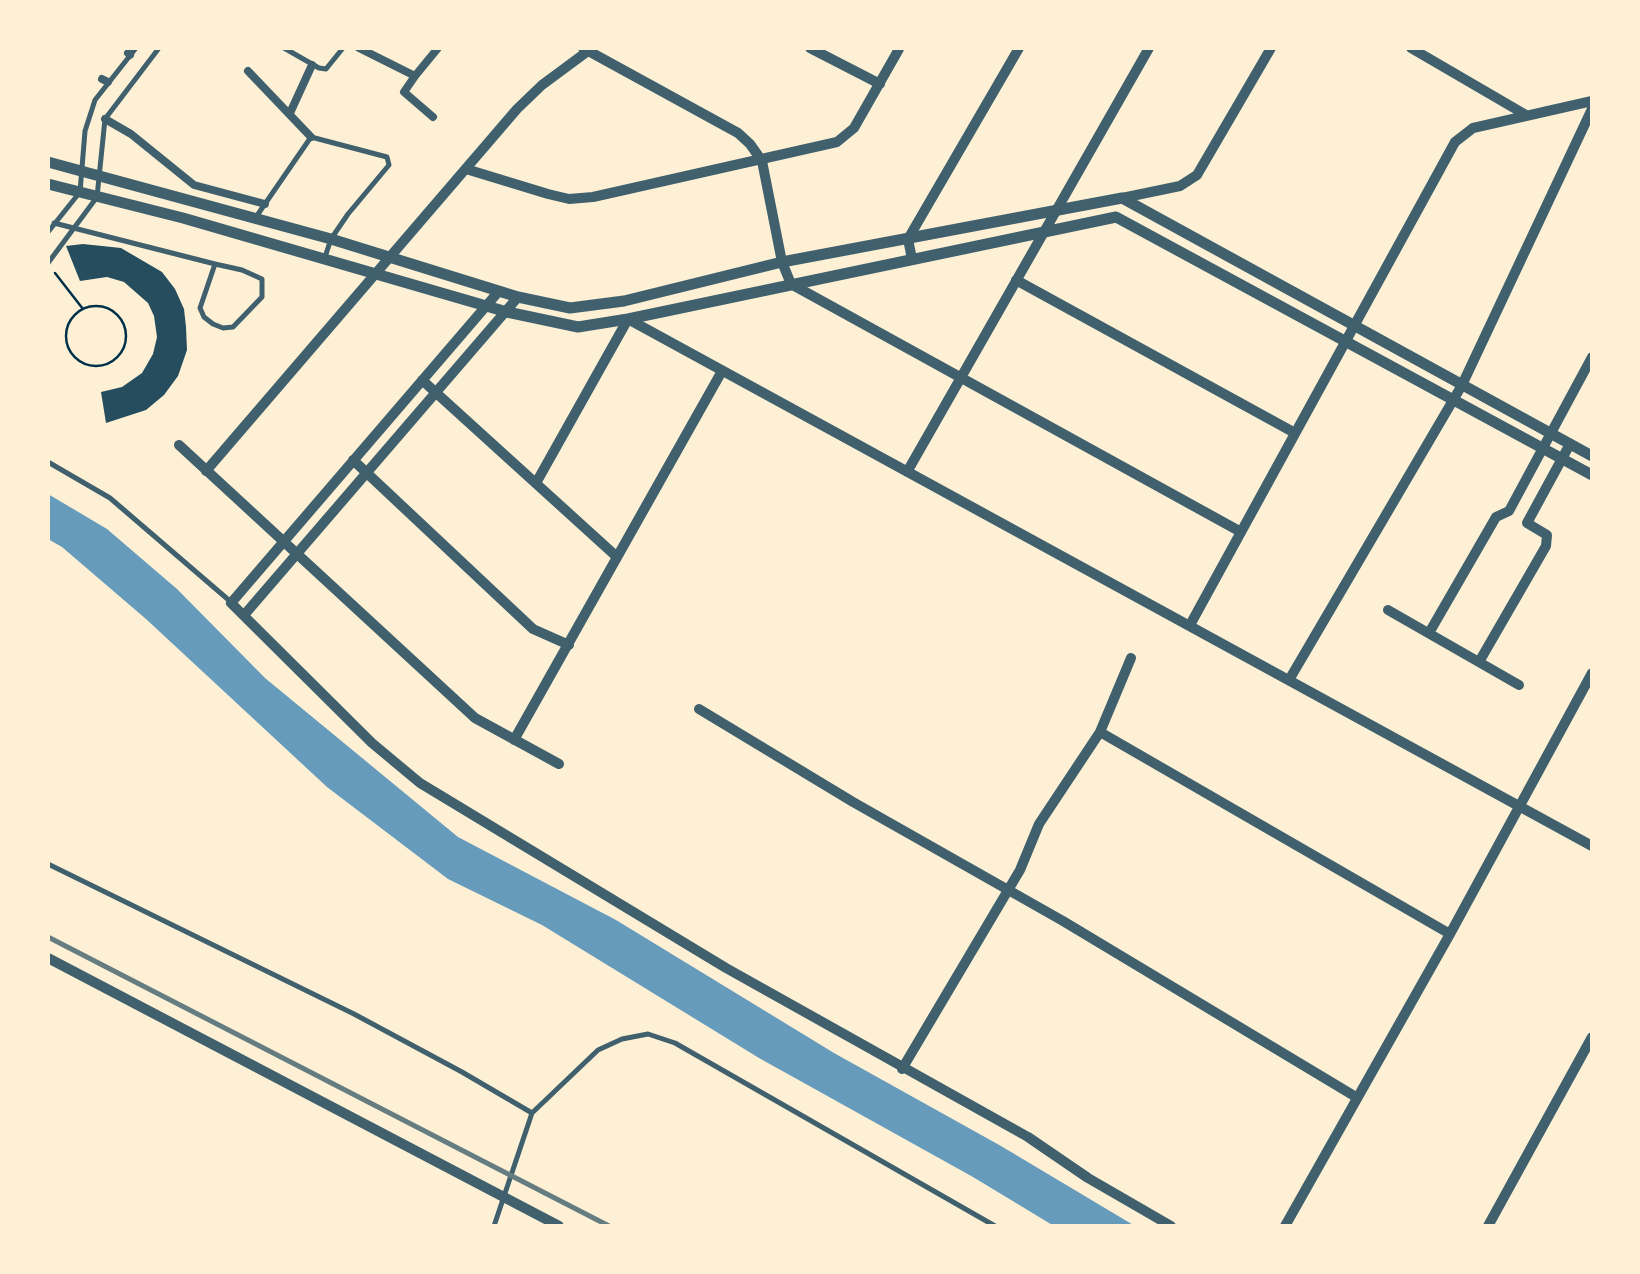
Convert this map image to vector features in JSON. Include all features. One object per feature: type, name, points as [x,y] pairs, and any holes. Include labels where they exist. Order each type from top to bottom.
[{"type":"street","points":[[359,48],[415,76]]},
{"type":"street","points":[[399,102],[438,48]]},
{"type":"street","points":[[810,48],[880,84]]},
{"type":"street","points":[[912,259],[908,240],[1019,48]]},
{"type":"street","points":[[907,472],[1148,48]]},
{"type":"street","points":[[48,162],[331,239],[518,298],[570,308],[624,301],[782,262],[1180,186],[1197,175],[1271,48]]},
{"type":"street","points":[[1411,48],[1526,115]]},
{"type":"street","points":[[206,471],[542,85],[588,49],[738,133],[762,160],[782,262],[791,284],[1240,532]]},
{"type":"street","points":[[466,169],[568,199],[593,197],[844,139],[900,49]]},
{"type":"street","points":[[290,112],[312,65]]},
{"type":"street","points":[[248,71],[312,137]]},
{"type":"street","points":[[404,92],[433,117]]},
{"type":"street","points":[[1190,625],[1460,136],[1473,128],[1526,115],[1592,105]]},
{"type":"street","points":[[1289,680],[1462,385],[1592,105]]},
{"type":"street","points":[[106,120],[132,134],[194,184],[265,204]]},
{"type":"street","points":[[48,184],[507,312],[578,326],[628,319],[1116,217],[1592,475]]},
{"type":"street","points":[[1122,198],[1592,456]]},
{"type":"street","points":[[1016,280],[1294,433]]},
{"type":"street","points":[[499,291],[231,602],[372,743],[420,782],[726,968],[1028,1137],[1088,1178],[1172,1226]]},
{"type":"street","points":[[245,614],[518,298]]},
{"type":"street","points":[[536,483],[628,319],[624,301]]},
{"type":"street","points":[[628,319],[1592,846]]},
{"type":"street","points":[[1429,633],[1496,517],[1509,511],[1592,357]]},
{"type":"street","points":[[514,740],[722,371]]},
{"type":"street","points":[[422,380],[618,557]]},
{"type":"street","points":[[1479,662],[1546,546],[1546,535],[1527,523],[1570,444]]},
{"type":"street","points":[[179,445],[476,718],[558,764]]},
{"type":"street","points":[[353,460],[533,629],[569,645]]},
{"type":"street","points":[[1388,610],[1519,685]]},
{"type":"street","points":[[902,1069],[1020,870],[1039,824],[1100,732],[1131,658]]},
{"type":"street","points":[[1284,1226],[1450,934],[1592,672]]},
{"type":"street","points":[[699,709],[1356,1098]]},
{"type":"street","points":[[1100,732],[1450,934]]},
{"type":"street","points":[[48,958],[559,1226]]},
{"type":"street","points":[[1488,1226],[1592,1037]]},
{"type":"lane","points":[[48,264],[97,197],[106,120],[159,48]]},
{"type":"lane","points":[[284,48],[326,69],[343,48]]},
{"type":"lane","points":[[48,232],[80,192],[90,112],[105,80],[131,52]]},
{"type":"lane","points":[[105,80],[122,94]]},
{"type":"lane","points":[[90,112],[106,120]]},
{"type":"lane","points":[[255,218],[312,137],[387,157],[390,161],[331,239],[324,260]]},
{"type":"lane","points":[[54,224],[242,270],[262,280],[262,297],[234,326],[223,328],[213,324],[200,308],[214,264]]},
{"type":"lane","points":[[48,462],[110,498],[231,602]]},
{"type":"lane","points":[[48,864],[354,1014],[532,1113]]},
{"type":"lane","points":[[494,1226],[532,1113],[598,1050],[622,1039],[648,1034],[675,1043],[995,1226]]},
{"type":"path","points":[[48,264],[83,308]]},
{"type":"path","points":[[83,308],[108,308],[125,327],[125,344],[109,362],[92,365],[71,352],[67,328],[83,308]]},
{"type":"water","points":[[48,494],[107,529],[177,589],[265,678],[458,837],[616,920],[834,1053],[1135,1226],[1054,1226],[759,1058],[542,925],[448,879],[327,787],[146,619],[48,539]]},
{"type":"building","points":[[66,246],[121,248],[162,272],[184,309],[187,350],[178,376],[146,410],[106,423],[101,392],[122,387],[142,373],[157,337],[148,303],[124,282],[107,277],[80,281]]},
{"type":"railway","points":[[48,937],[609,1226]]}]
